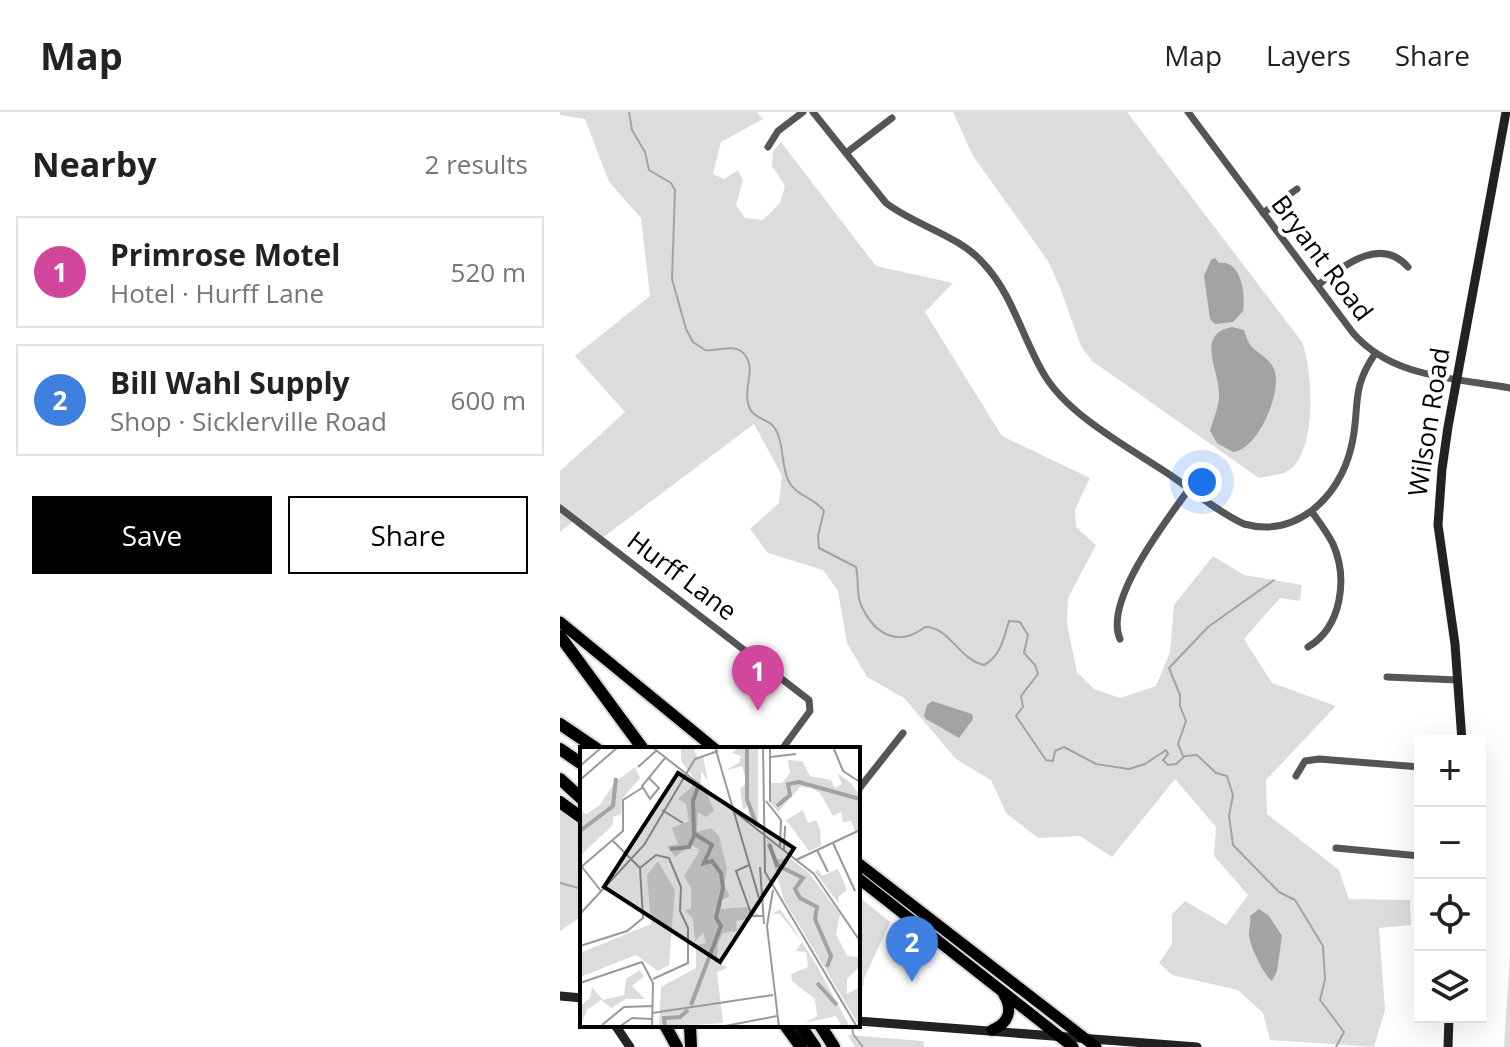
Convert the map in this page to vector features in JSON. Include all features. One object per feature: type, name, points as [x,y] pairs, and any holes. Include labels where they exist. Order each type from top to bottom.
[{"type":"highway","points":[[560,636],[642,747]]},
{"type":"highway","points":[[607,698],[650,747]]},
{"type":"highway","points":[[560,724],[594,747]]},
{"type":"highway","points":[[560,749],[580,763]]},
{"type":"highway","points":[[560,779],[580,797]]},
{"type":"highway","points":[[560,802],[580,817]]},
{"type":"highway","points":[[785,1027],[794,1047]]},
{"type":"highway","points":[[786,1027],[801,1047]]},
{"type":"highway","points":[[802,1027],[815,1047]]},
{"type":"highway","points":[[668,1028],[677,1047]]},
{"type":"highway","points":[[822,1028],[834,1047]]},
{"type":"main road","points":[[560,622],[713,747]]},
{"type":"main road","points":[[860,865],[1002,991],[1073,1047]]},
{"type":"main road","points":[[860,879],[1091,1043]]},
{"type":"main road","points":[[992,1030],[1003,1024],[1008,1016],[1008,1002],[1002,991]]},
{"type":"street","points":[[768,147],[778,131],[803,112]]},
{"type":"street","points":[[813,112],[886,203],[983,262],[1002,290],[1044,374],[1065,400],[1231,518],[1251,527],[1288,525],[1312,512],[1329,494],[1346,464],[1352,445],[1359,379],[1375,354]]},
{"type":"street","name":"Bryant Road","points":[[1188,112],[1353,333],[1375,354],[1402,368],[1510,388]]},
{"type":"street","name":"Wilson Road","points":[[1462,735],[1438,506],[1506,112]]},
{"type":"street","points":[[846,153],[892,118]]},
{"type":"street","points":[[1263,213],[1297,189]]},
{"type":"street","points":[[1318,285],[1350,262],[1373,254],[1397,257],[1408,267]]},
{"type":"street","points":[[1120,639],[1116,623],[1128,586],[1147,551],[1189,489]]},
{"type":"street","name":"Hurff Lane","points":[[560,508],[809,700],[810,711],[783,747]]},
{"type":"street","points":[[1308,647],[1321,638],[1332,622],[1341,587],[1336,553],[1312,512]]},
{"type":"street","points":[[1387,677],[1458,680]]},
{"type":"street","points":[[860,787],[903,733]]},
{"type":"street","points":[[1296,776],[1305,761],[1319,759],[1414,767]]},
{"type":"street","points":[[1336,848],[1414,855]]},
{"type":"street","points":[[560,996],[580,998]]},
{"type":"street","points":[[860,1021],[1056,1034],[1091,1043],[1197,1047]]},
{"type":"street","points":[[1448,1047],[1449,1023]]},
{"type":"street","points":[[616,1027],[630,1047]]},
{"type":"shaded area","points":[[560,112],[757,112],[763,119],[721,142],[713,174],[724,179],[738,170],[743,180],[736,205],[745,218],[763,220],[780,203],[785,186],[772,166],[773,151],[781,142],[876,266],[953,283],[925,312],[1002,436],[1090,478],[1075,510],[1076,527],[1096,545],[1068,598],[1067,624],[1077,672],[1094,689],[1120,698],[1156,686],[1170,652],[1174,605],[1213,556],[1244,575],[1302,585],[1300,601],[1280,598],[1244,639],[1272,683],[1336,706],[1266,780],[1267,814],[1339,870],[1349,899],[1410,900],[1411,925],[1379,928],[1385,1010],[1374,1047],[1270,1040],[1263,1013],[1238,990],[1172,975],[1159,963],[1172,944],[1172,914],[1185,901],[1226,925],[1248,895],[1214,856],[1216,827],[1175,779],[1112,857],[1080,836],[1038,838],[1006,813],[991,780],[956,759],[904,698],[867,677],[847,643],[838,591],[823,570],[768,553],[750,529],[779,503],[782,476],[754,424],[601,539],[576,519],[560,532],[560,471],[625,412],[575,356],[650,296],[641,218],[609,182],[585,119],[560,115]]},
{"type":"shaded area","points":[[953,112],[1127,112],[1302,342],[1310,388],[1309,424],[1301,455],[1291,469],[1259,478],[1092,361],[1081,346],[1048,261],[973,156]]},
{"type":"shaded area","points":[[1215,258],[1219,263],[1232,266],[1240,279],[1243,311],[1233,322],[1215,324],[1210,319],[1204,276]]},
{"type":"shaded area","points":[[1232,327],[1244,330],[1251,345],[1272,365],[1276,379],[1272,404],[1259,431],[1242,449],[1233,452],[1217,443],[1210,431],[1219,398],[1212,345],[1214,337]]},
{"type":"shaded area","points":[[932,701],[972,714],[973,719],[959,738],[926,719],[927,705]]},
{"type":"shaded area","points":[[560,810],[580,825],[580,917],[560,931]]},
{"type":"shaded area","points":[[860,898],[890,922],[864,979],[861,1006]]},
{"type":"shaded area","points":[[1259,909],[1269,916],[1282,936],[1277,971],[1272,981],[1254,952],[1249,934],[1250,916]]},
{"type":"shaded area","points":[[1510,954],[1510,1047],[1504,1047]]},
{"type":"shaded area","points":[[848,1035],[923,1041],[924,1047],[855,1047]]},
{"type":"waterway","points":[[629,112],[632,130],[645,152],[649,170],[671,183],[675,190],[672,279],[686,329],[693,342],[705,350],[732,348],[745,355],[750,367],[747,395],[750,409],[774,427],[791,485],[824,511],[818,536],[819,548],[856,567],[859,600],[866,615],[880,630],[896,637],[915,633],[925,627],[934,628],[948,637],[967,657],[984,665],[998,651],[1009,621],[1020,622],[1028,635],[1024,653],[1035,665],[1038,674],[1021,696],[1023,707],[1016,716],[1046,760],[1053,761],[1055,751],[1064,747],[1096,764],[1129,769],[1145,764],[1166,750],[1168,754],[1163,760],[1168,765],[1176,764],[1185,756],[1197,755],[1216,773],[1227,776],[1233,795],[1229,816],[1233,845],[1279,892],[1295,900],[1323,946],[1325,979],[1320,1000],[1344,1032],[1336,1047]]},
{"type":"waterway","points":[[1183,756],[1178,744],[1186,721],[1169,668],[1208,627],[1274,580]]},
{"type":"waterway","points":[[560,883],[580,888]]},
{"type":"waterway","points":[[852,1027],[853,1034],[863,1047]]},
{"type":"place","name":"Primrose Motel","points":[[758,711]]},
{"type":"place","name":"Bill Wahl Supply","points":[[912,982]]}]
